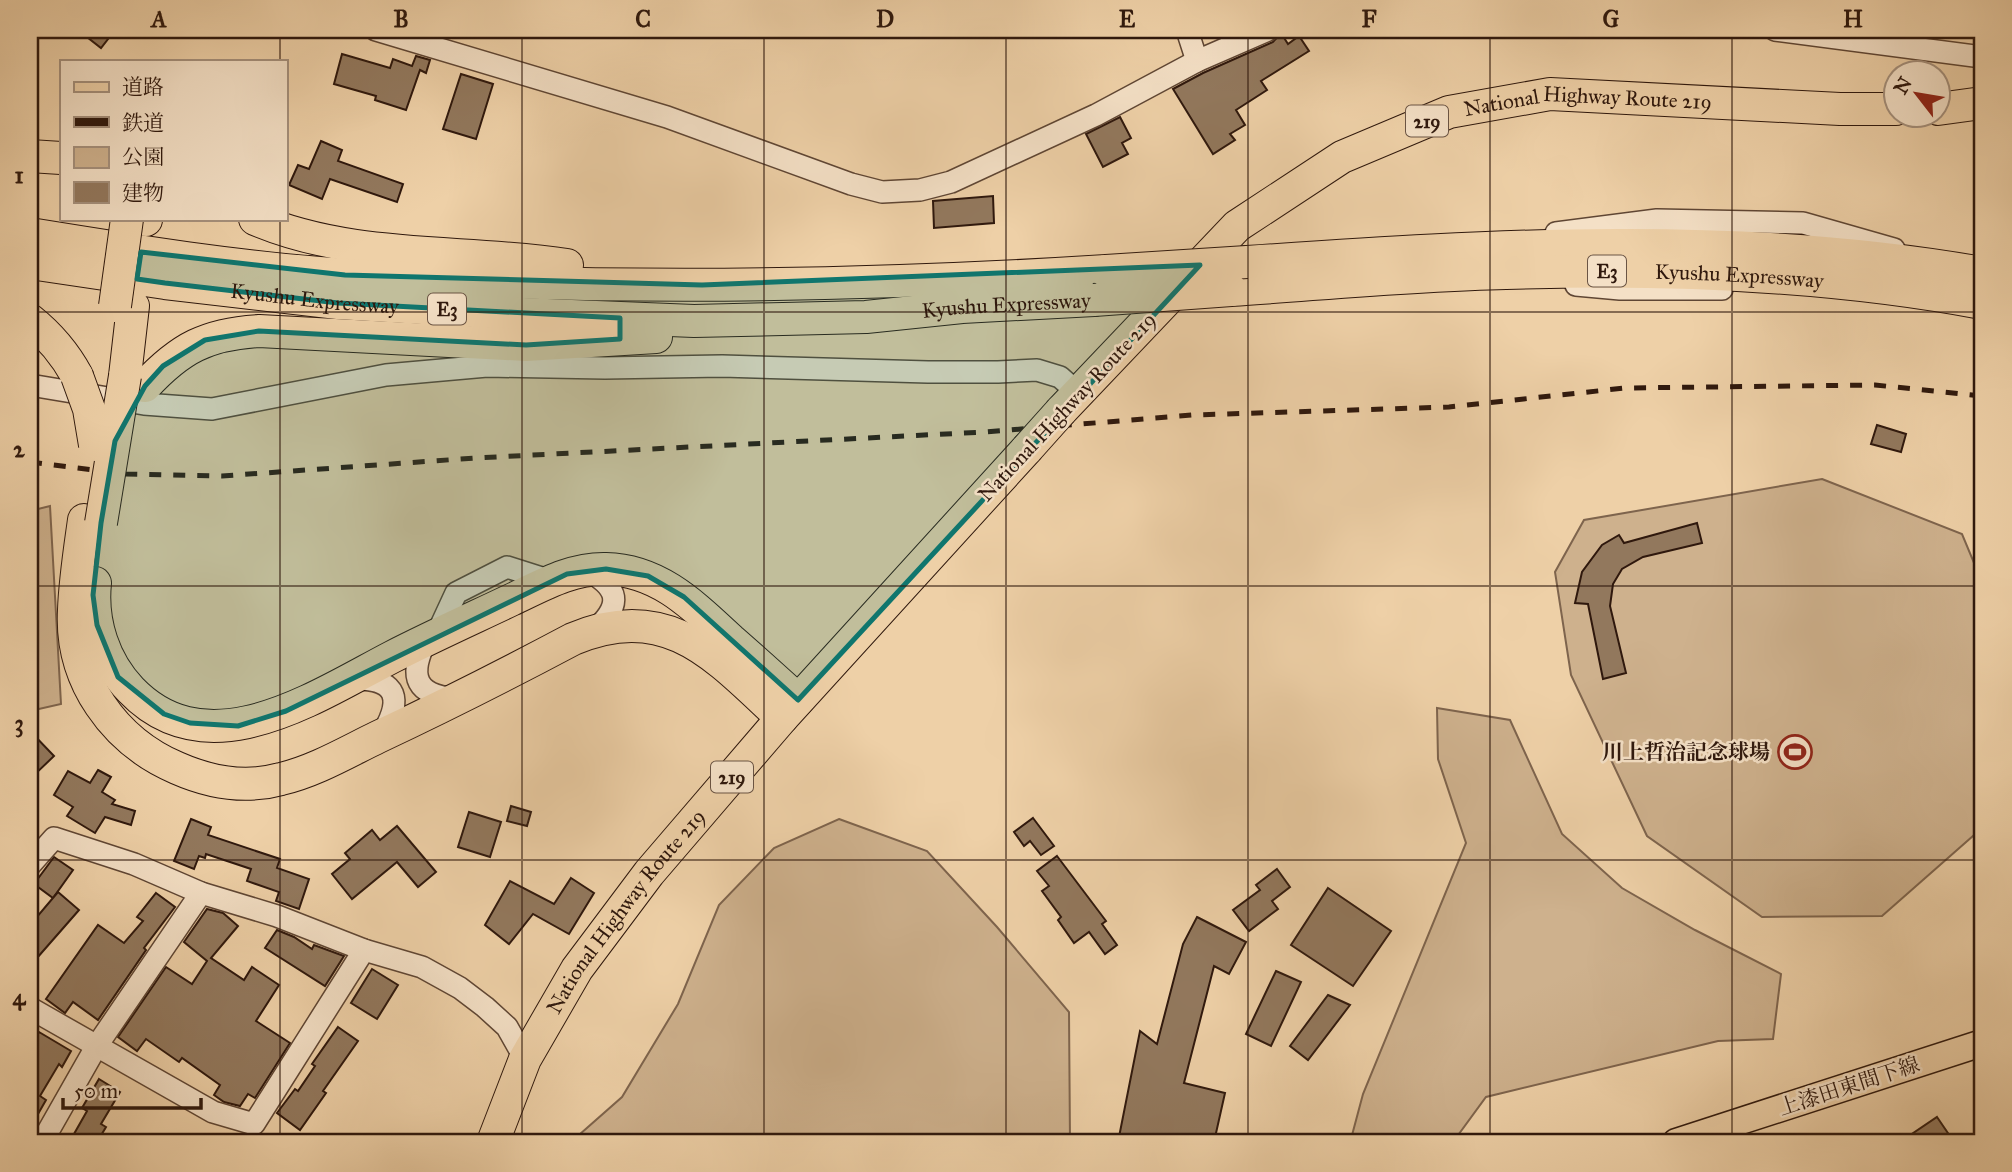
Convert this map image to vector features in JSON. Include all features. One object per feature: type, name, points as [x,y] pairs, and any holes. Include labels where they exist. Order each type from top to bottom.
[{"type":"highway","name":"National Highway Route 219","points":[[493,1142],[525,1059],[577,969],[649,873],[790,709],[1070,402],[1237,226],[1342,157],[1449,112],[1550,94],[1882,109]]},
{"type":"highway","points":[[1952,106],[1982,103]]},
{"type":"highway","points":[[30,156],[60,158]]},
{"type":"highway","points":[[124,306],[127,220]]},
{"type":"highway","points":[[146,220],[124,306],[92,521],[73,611],[81,666],[102,709],[116,727],[140,748],[165,763],[216,782],[245,785],[280,780],[315,768],[595,630],[618,626],[662,629],[684,637],[790,709]]},
{"type":"highway","points":[[258,220],[306,237],[356,247],[550,262],[702,285]]},
{"type":"highway","name":"Kyushu Expressway","points":[[30,234],[172,257],[345,275],[563,284],[702,285],[1027,276],[1247,261],[1450,262]]},
{"type":"highway","name":"Kyushu Expressway","points":[[30,263],[165,283],[351,304],[694,321],[866,317],[962,307],[1231,290],[1585,244],[1736,247],[1883,260],[1975,287]]},
{"type":"highway","points":[[30,320],[49,335],[65,353],[113,377],[163,366],[181,352],[230,332],[259,331],[526,345],[696,335],[866,317]]},
{"type":"highway","points":[[92,521],[93,595],[99,635],[105,653],[118,677],[139,698],[155,709],[190,723],[238,726],[263,720],[567,574],[606,569],[648,576],[684,597],[790,709]]},
{"type":"main road","name":"上漆田東間下線","points":[[1676,1142],[1982,1043]]},
{"type":"street","points":[[376,30],[667,117],[850,184],[881,192],[920,190],[951,182],[1096,115],[1197,61],[1268,30]]},
{"type":"street","points":[[1187,30],[1197,61]]},
{"type":"street","points":[[1774,30],[1982,57]]},
{"type":"street","points":[[1450,262],[1620,289],[1975,287]]},
{"type":"street","points":[[30,385],[144,404],[212,409],[386,375],[488,366],[722,366],[942,372],[1037,370],[1059,377],[1070,402]]},
{"type":"street","points":[[587,570],[604,579],[612,588],[614,604],[610,616],[595,630]]},
{"type":"street","points":[[432,637],[416,663],[415,675],[431,693],[442,698],[459,699]]},
{"type":"street","points":[[350,679],[374,678],[390,689],[394,710],[381,736]]},
{"type":"street","points":[[30,866],[54,838],[134,864],[201,893],[277,916],[364,950],[422,967],[460,988],[508,1027],[525,1059]]},
{"type":"street","points":[[42,1142],[96,1047],[201,893]]},
{"type":"street","points":[[30,1008],[213,1112],[254,1124],[364,950]]},
{"type":"highlighted area","points":[[141,252],[345,275],[702,285],[1200,265],[798,700],[684,597],[648,576],[606,569],[567,574],[286,711],[238,726],[190,723],[164,714],[118,677],[97,625],[93,595],[101,523],[115,441],[145,386],[163,366],[205,340],[259,331],[526,345],[620,339],[620,318],[338,303],[165,283],[137,279]]},
{"type":"green space","name":"川上哲治記念球場","points":[[1822,479],[1962,534],[1982,582],[1982,828],[1882,916],[1762,917],[1647,836],[1571,675],[1555,572],[1584,520]]},
{"type":"green space","points":[[50,506],[61,704],[30,711],[30,511]]},
{"type":"green space","points":[[1437,708],[1510,720],[1562,834],[1622,888],[1695,930],[1781,974],[1773,1039],[1718,1041],[1486,1097],[1453,1142],[1354,1142],[1351,1139],[1363,1094],[1466,843],[1438,759]]},
{"type":"green space","points":[[839,819],[927,851],[997,927],[1069,1012],[1070,1142],[571,1142],[622,1097],[678,1004],[719,905],[774,848]]},
{"type":"building","points":[[78,30],[115,30],[101,48]]},
{"type":"building","points":[[1281,33],[1288,44],[1299,36],[1309,51],[1261,81],[1267,90],[1236,110],[1245,125],[1230,134],[1235,140],[1213,154],[1173,89],[1273,42]]},
{"type":"building","points":[[342,54],[390,68],[393,59],[412,66],[416,56],[430,60],[426,73],[420,70],[406,110],[375,100],[376,96],[334,84]]},
{"type":"building","points":[[461,74],[493,84],[476,139],[443,129]]},
{"type":"building","points":[[1120,117],[1131,138],[1122,143],[1128,154],[1103,167],[1086,134]]},
{"type":"building","points":[[321,141],[342,150],[338,161],[403,184],[397,202],[330,179],[322,199],[289,185],[298,165],[309,169]]},
{"type":"building","points":[[993,196],[994,223],[934,228],[933,201]]},
{"type":"building","points":[[1877,425],[1906,434],[1901,452],[1871,444]]},
{"type":"building","points":[[1697,523],[1702,543],[1643,557],[1622,569],[1613,584],[1610,606],[1626,673],[1603,679],[1588,604],[1575,603],[1582,572],[1602,545],[1619,535],[1624,543]]},
{"type":"building","points":[[30,731],[54,756],[30,779]]},
{"type":"building","points":[[98,770],[111,777],[102,792],[115,800],[112,804],[135,811],[131,825],[105,817],[95,833],[67,816],[73,807],[54,795],[68,771],[90,783]]},
{"type":"building","points":[[511,806],[531,812],[527,826],[507,821]]},
{"type":"building","points":[[469,812],[501,822],[490,857],[458,847]]},
{"type":"building","points":[[1033,818],[1054,846],[1041,855],[1030,841],[1024,846],[1014,832]]},
{"type":"building","points":[[191,819],[211,827],[208,835],[280,859],[277,868],[309,879],[299,909],[276,901],[279,892],[247,881],[251,869],[206,854],[205,858],[199,856],[194,869],[174,861]]},
{"type":"building","points":[[397,826],[436,872],[418,887],[397,862],[352,899],[332,874],[350,859],[345,853],[372,830],[380,840]]},
{"type":"building","points":[[1057,856],[1106,921],[1102,924],[1117,945],[1105,954],[1089,932],[1074,943],[1058,920],[1061,917],[1042,891],[1049,886],[1037,871]]},
{"type":"building","points":[[54,857],[73,870],[53,898],[34,884]]},
{"type":"building","points":[[1277,869],[1290,887],[1272,901],[1278,909],[1249,931],[1233,910],[1260,890],[1256,885]]},
{"type":"building","points":[[571,878],[594,893],[569,934],[533,914],[509,944],[485,925],[510,881],[554,904]]},
{"type":"building","points":[[1328,888],[1391,931],[1353,986],[1291,945]]},
{"type":"building","points":[[58,892],[79,910],[30,966],[30,925]]},
{"type":"building","points":[[156,893],[175,907],[144,948],[146,950],[98,1020],[73,1002],[65,1013],[46,999],[98,925],[124,943],[143,921],[137,917]]},
{"type":"building","points":[[207,909],[223,913],[238,926],[211,958],[244,980],[252,967],[279,985],[256,1021],[290,1043],[255,1098],[248,1094],[240,1106],[224,1102],[214,1095],[220,1085],[182,1058],[179,1062],[146,1039],[137,1051],[118,1037],[166,967],[192,984],[207,961],[184,942]]},
{"type":"building","points":[[1197,917],[1246,942],[1229,974],[1214,966],[1184,1083],[1225,1093],[1214,1142],[1118,1142],[1140,1031],[1157,1044],[1183,944]]},
{"type":"building","points":[[277,930],[312,949],[314,945],[344,956],[325,986],[265,948]]},
{"type":"building","points":[[372,969],[398,985],[377,1019],[351,1003]]},
{"type":"building","points":[[1276,971],[1301,982],[1271,1046],[1246,1034]]},
{"type":"building","points":[[1328,995],[1350,1005],[1308,1060],[1290,1046]]},
{"type":"building","points":[[338,1027],[358,1041],[300,1130],[277,1113],[295,1089],[298,1091],[315,1066],[312,1064]]},
{"type":"building","points":[[39,1032],[71,1051],[62,1067],[59,1064],[40,1096],[46,1100],[30,1128],[30,1048]]},
{"type":"building","points":[[99,1079],[120,1092],[101,1124],[106,1127],[97,1142],[87,1142],[74,1134],[87,1111],[82,1108]]},
{"type":"building","points":[[1937,1117],[1954,1142],[1900,1142]]},
{"type":"railway","points":[[30,462],[126,474],[222,476],[475,458],[984,432],[1192,415],[1449,407],[1625,388],[1875,385],[1982,396]]},
{"type":"place","name":"川上哲治記念球場","points":[[1795,752]]}]
